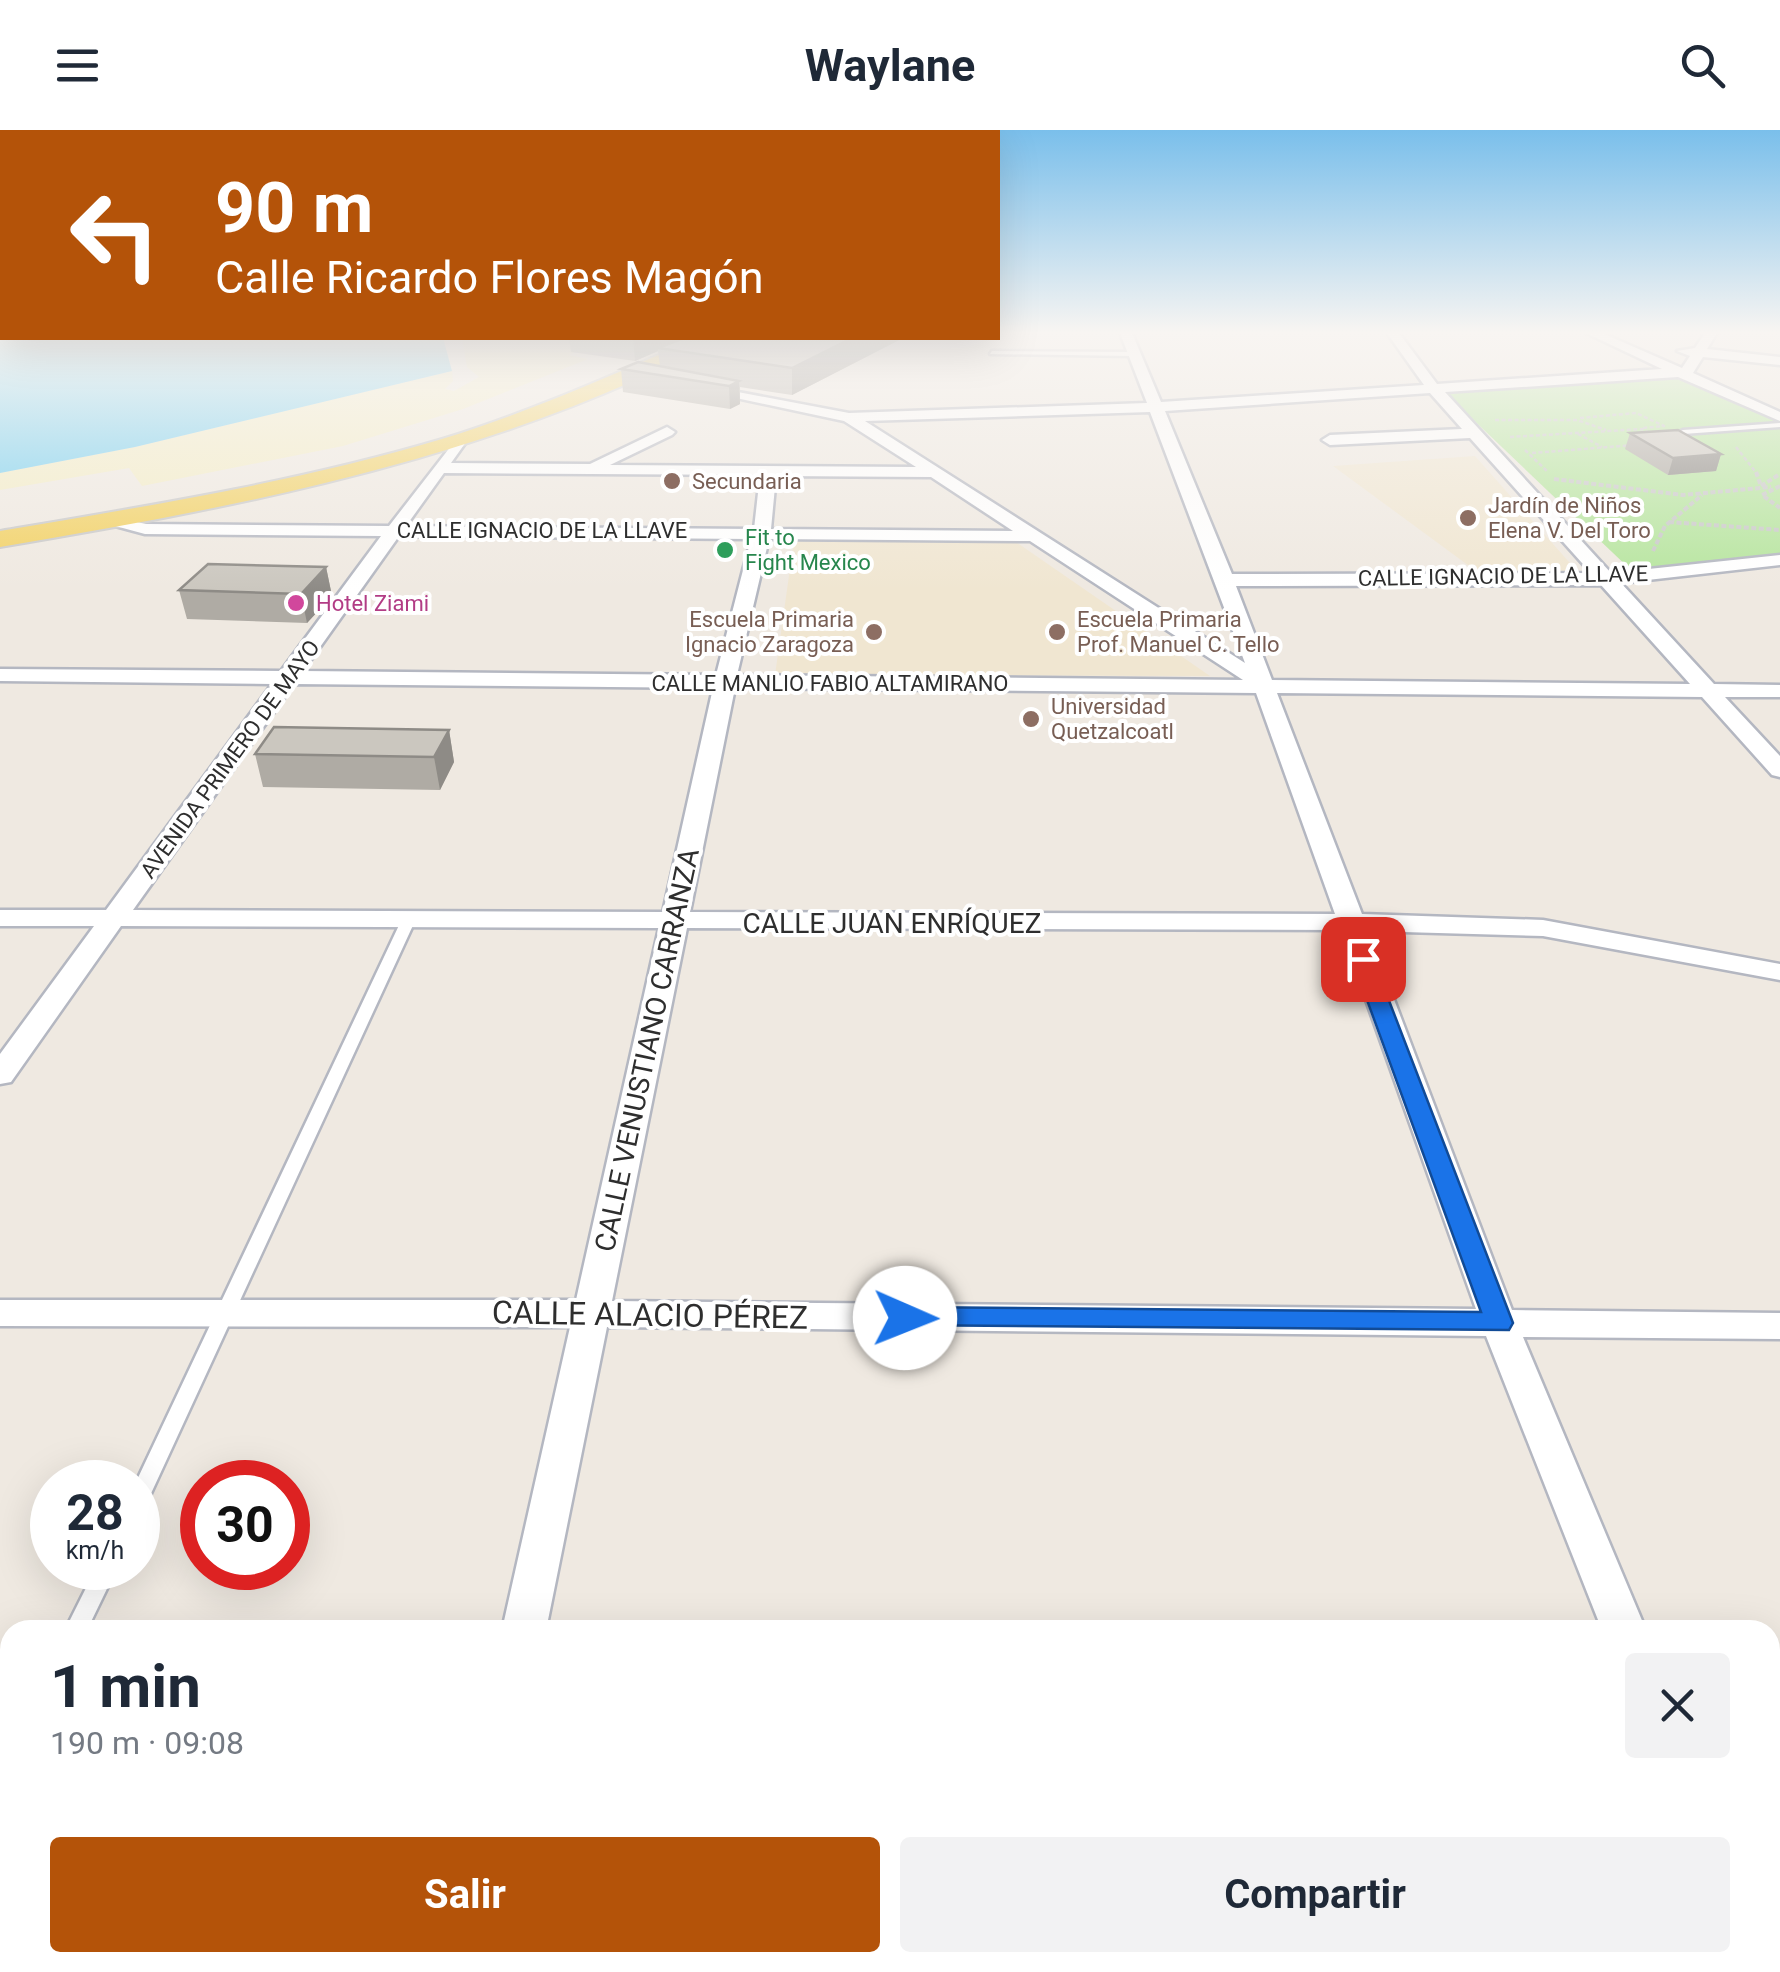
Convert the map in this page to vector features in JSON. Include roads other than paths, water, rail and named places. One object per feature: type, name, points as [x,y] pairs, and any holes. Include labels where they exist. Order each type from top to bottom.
[{"type":"main road","points":[[2,534],[282,479],[411,448],[494,419]]},
{"type":"main road","points":[[2,534],[114,520],[330,478],[458,442],[516,419]]},
{"type":"street","points":[[854,419],[1262,683]]},
{"type":"street","points":[[1161,419],[1225,580],[1499,1323],[1620,1620]]},
{"type":"street","points":[[1461,419],[1780,770]]},
{"type":"street","points":[[1330,440],[1469,427]]},
{"type":"street","points":[[586,469],[667,432]]},
{"type":"street","name":"AVENIDA PRIMERO DE MAYO","points":[[0,1075],[458,442]]},
{"type":"street","points":[[442,468],[939,472]]},
{"type":"street","name":"CALLE VENUSTIANO CARRANZA","points":[[526,1620],[589,1315],[762,531],[769,470]]},
{"type":"street","name":"CALLE IGNACIO DE LA LLAVE","points":[[114,520],[144,529],[1032,536]]},
{"type":"street","name":"CALLE IGNACIO DE LA LLAVE","points":[[1225,580],[1609,578],[1780,560]]},
{"type":"street","name":"CALLE MANLIO FABIO ALTAMIRANO","points":[[0,675],[287,681],[1262,683],[1780,691]]},
{"type":"street","name":"CALLE JUAN ENRÍQUEZ","points":[[0,918],[1349,922],[1543,928],[1780,972]]},
{"type":"street","name":"CALLE ALACIO PÉREZ","points":[[0,1312],[227,1310],[1780,1326]]},
{"type":"lane","points":[[1683,432],[1780,425]]},
{"type":"lane","points":[[157,1460],[408,921]]},
{"type":"lane","points":[[81,1620],[95,1590]]},
{"type":"water","points":[[0,419],[252,419],[135,447],[0,473]]},
{"type":"place","name":"Secundaria","points":[[672,481]]},
{"type":"place","name":"Jardín de Niños Elena V. Del Toro","points":[[1468,518]]},
{"type":"place","name":"Fit to Fight Mexico","points":[[725,550]]},
{"type":"place","name":"Hotel Ziami","points":[[296,603]]},
{"type":"place","name":"Escuela Primaria Ignacio Zaragoza","points":[[874,632]]},
{"type":"place","name":"Escuela Primaria Prof. Manuel C. Tello","points":[[1057,632]]},
{"type":"place","name":"Universidad Quetzalcoatl","points":[[1031,719]]}]
